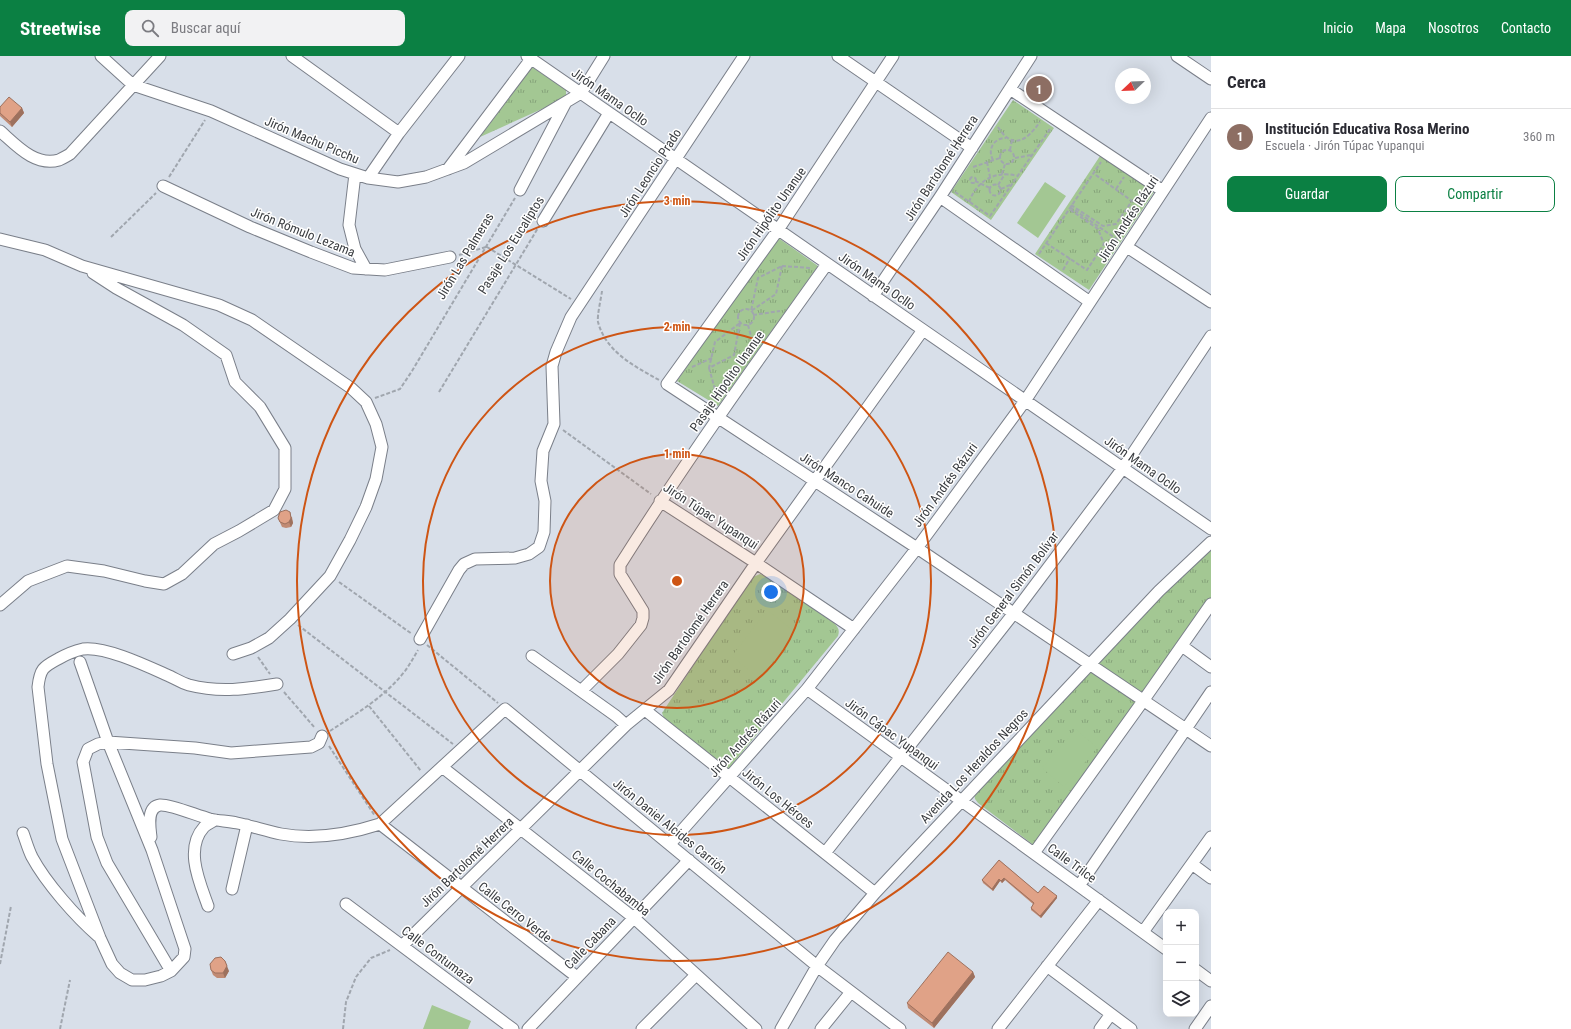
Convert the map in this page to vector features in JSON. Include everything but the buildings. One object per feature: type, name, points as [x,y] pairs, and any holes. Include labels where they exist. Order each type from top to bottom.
[{"type":"street","name":"Jirón Machu Picchu","points":[[101,56],[133,85],[211,111],[340,169],[368,178],[398,182],[426,177],[464,163],[581,93]]},
{"type":"street","points":[[0,131],[23,152],[34,158],[46,161],[59,160],[70,154],[160,56]]},
{"type":"street","points":[[292,56],[400,133]]},
{"type":"street","points":[[368,178],[400,133],[459,56]]},
{"type":"street","points":[[581,93],[604,56]]},
{"type":"street","name":"Jirón Leoncio Prado","points":[[554,424],[552,366],[556,352],[571,317],[744,56]]},
{"type":"street","points":[[838,56],[972,148]]},
{"type":"street","name":"Jirón Hipólito Unanue","points":[[667,384],[778,230],[893,56]]},
{"type":"street","name":"Jirón Bartolomé Herrera","points":[[873,296],[940,197],[1031,56]]},
{"type":"street","points":[[1177,56],[1211,79]]},
{"type":"street","points":[[448,169],[529,58]]},
{"type":"street","name":"Jirón Mama Ocllo","points":[[529,58],[1211,529]]},
{"type":"street","points":[[1010,89],[1163,190]]},
{"type":"street","points":[[520,190],[567,102]]},
{"type":"street","name":"Pasaje Los Eucaliptos","points":[[543,220],[609,113]]},
{"type":"street","name":"Jirón Andrés Rázuri","points":[[670,844],[807,689],[917,548],[1025,401],[1090,302],[1125,244],[1211,118]]},
{"type":"street","points":[[355,174],[349,225],[355,249],[366,269]]},
{"type":"street","name":"Jirón Rómulo Lezama","points":[[163,186],[250,227],[353,268],[385,270],[450,257]]},
{"type":"street","points":[[940,197],[1090,302]]},
{"type":"street","points":[[0,239],[45,250],[82,266],[219,305],[252,320],[351,388],[366,402],[376,424],[382,447],[376,479],[366,507],[350,540],[330,576],[290,619],[269,638],[251,648],[233,654]]},
{"type":"street","points":[[1125,244],[1211,302]]},
{"type":"street","name":"Pasaje Hipolito Unanue","points":[[581,691],[618,654],[641,625],[643,611],[620,574],[620,565],[660,501],[827,264]]},
{"type":"street","points":[[0,605],[28,581],[67,566],[104,571],[164,584],[182,574],[214,544],[274,510],[285,489],[285,448],[260,406],[235,382],[226,355],[183,325],[116,288],[82,266]]},
{"type":"street","name":"Jirón Bartolomé Herrera","points":[[402,946],[626,725],[669,690],[756,563],[923,330]]},
{"type":"street","name":"Jirón General Simón Bolívar","points":[[824,853],[1014,614],[1122,468],[1211,336]]},
{"type":"street","name":"Jirón Manco Cahuide","points":[[667,384],[917,548],[1090,664],[1185,730],[1211,746]]},
{"type":"street","points":[[420,640],[459,570],[464,564],[475,559],[515,558],[530,554],[539,547],[544,532],[545,501],[541,481],[543,451],[554,424]]},
{"type":"street","name":"Jirón Túpac Yupanqui","points":[[660,501],[854,629]]},
{"type":"street","name":"Avenida Los Heraldos Negros","points":[[781,1029],[817,966],[875,892],[1159,591],[1211,542]]},
{"type":"street","points":[[1034,853],[1211,604]]},
{"type":"street","points":[[1182,646],[1211,667]]},
{"type":"street","points":[[80,662],[108,742],[152,850],[185,949],[184,957],[171,971],[161,976],[145,980],[132,980],[120,973],[112,964],[100,938],[60,832],[47,764],[38,686],[39,674],[46,665],[66,655],[84,649],[96,649],[132,659],[188,685],[237,690],[277,684]]},
{"type":"street","points":[[532,656],[616,716],[626,725]]},
{"type":"street","name":"Jirón Cápac Yupanqui","points":[[807,689],[961,800]]},
{"type":"street","points":[[1079,886],[1211,692]]},
{"type":"street","name":"Jirón Daniel Alcides Carrión","points":[[461,750],[505,709],[817,966],[900,1029]]},
{"type":"street","name":"Jirón Los Héroes","points":[[646,710],[875,892]]},
{"type":"street","points":[[171,971],[107,863],[96,837],[83,762],[88,749],[98,744],[108,742],[195,748],[231,753],[311,747],[318,743],[322,736]]},
{"type":"street","points":[[152,850],[149,823],[152,811],[155,807],[160,805],[215,820],[235,822],[282,834],[323,836],[362,830],[380,824],[461,750]]},
{"type":"street","name":"Calle Cochabamba","points":[[442,767],[634,918],[756,1029]]},
{"type":"street","name":"Calle Trilce","points":[[961,800],[1163,947]]},
{"type":"street","points":[[208,906],[197,876],[195,858],[196,842],[204,826],[215,820]]},
{"type":"street","name":"Calle Cerro Verde","points":[[380,824],[577,977]]},
{"type":"street","points":[[232,889],[247,825]]},
{"type":"street","points":[[23,833],[32,856],[52,885],[83,923],[100,938]]},
{"type":"street","points":[[1143,932],[1210,841]]},
{"type":"street","name":"Calle Cabana","points":[[528,1029],[689,860]]},
{"type":"street","points":[[1192,864],[1211,878]]},
{"type":"street","points":[[998,1029],[1099,900]]},
{"type":"street","name":"Calle Contumaza","points":[[346,904],[513,1029]]},
{"type":"street","points":[[1047,966],[1131,1029]]},
{"type":"street","points":[[1199,972],[1211,981]]},
{"type":"street","points":[[642,1029],[696,975]]},
{"type":"street","points":[[821,1029],[851,992]]},
{"type":"street","points":[[1195,1029],[1211,1006]]},
{"type":"street","points":[[1100,1029],[1111,1014]]},
{"type":"path","points":[[954,191],[990,216],[1051,128],[1035,117]]},
{"type":"path","points":[[994,132],[998,127],[1007,138],[1012,140],[1022,140],[1027,138],[1041,121]]},
{"type":"path","points":[[992,160],[990,153],[992,146],[997,140],[1007,138]]},
{"type":"path","points":[[1012,140],[1010,150],[1015,158]]},
{"type":"path","points":[[1000,158],[1001,153],[1010,150]]},
{"type":"path","points":[[1005,164],[1011,164],[1015,158],[1032,155]]},
{"type":"path","points":[[974,162],[970,168],[1000,158]]},
{"type":"path","points":[[1000,158],[1005,164]]},
{"type":"path","points":[[1045,258],[1039,254],[1046,243],[1102,161],[1107,164]]},
{"type":"path","points":[[987,162],[990,177]]},
{"type":"path","points":[[1002,174],[1005,164]]},
{"type":"path","points":[[1116,190],[1125,176],[1119,172]]},
{"type":"path","points":[[1070,207],[1094,223],[1103,226],[1116,224],[1132,201],[1093,173]]},
{"type":"path","points":[[965,174],[970,178],[971,182],[975,181]]},
{"type":"path","points":[[969,202],[979,184],[990,177],[1002,174],[1018,176]]},
{"type":"path","points":[[998,185],[1005,174]]},
{"type":"path","points":[[970,178],[975,177],[975,181],[979,184],[990,188]]},
{"type":"path","points":[[990,188],[990,193],[995,196],[1000,193],[1001,189],[1012,184]]},
{"type":"path","points":[[990,188],[992,185],[998,185]]},
{"type":"path","points":[[998,185],[1001,189]]},
{"type":"path","name":"Jirón Las Palmeras","points":[[366,402],[400,389],[520,190]]},
{"type":"path","points":[[1070,207],[1125,244]]},
{"type":"path","name":"Pasaje Los Eucaliptos","points":[[439,392],[543,220]]},
{"type":"path","points":[[1046,243],[1087,270],[1104,244],[1094,223]]},
{"type":"path","points":[[1115,247],[1125,244]]},
{"type":"path","points":[[450,257],[487,247],[580,305]]},
{"type":"path","points":[[1069,274],[1063,270],[1070,258]]},
{"type":"path","points":[[807,264],[813,268]]},
{"type":"path","points":[[751,311],[758,278],[782,266],[813,268]]},
{"type":"path","points":[[751,311],[776,294],[782,266]]},
{"type":"path","points":[[808,274],[813,268]]},
{"type":"path","points":[[602,288],[598,321],[606,339],[619,356],[667,384]]},
{"type":"path","points":[[710,368],[734,355],[740,323],[738,315],[740,311],[746,309],[751,311],[754,315],[753,321],[748,325],[740,323]]},
{"type":"path","points":[[754,315],[780,311],[776,317]]},
{"type":"path","points":[[723,394],[718,402],[710,368],[715,342],[740,323]]},
{"type":"path","points":[[748,325],[755,348],[759,342]]},
{"type":"path","points":[[694,362],[689,368],[712,358]]},
{"type":"path","name":"Jirón Túpac Yupanqui","points":[[554,424],[660,501]]},
{"type":"path","points":[[290,619],[461,750]]},
{"type":"path","points":[[322,736],[368,706],[385,692],[405,671],[421,645],[420,640]]},
{"type":"path","points":[[251,648],[277,684],[322,736],[380,824]]},
{"type":"path","points":[[368,706],[428,780]]},
{"type":"path","points":[[0,964],[11,906]]},
{"type":"path","points":[[343,1029],[346,1002],[356,977],[371,958],[402,946]]},
{"type":"path","points":[[60,1029],[70,980]]},
{"type":"green space","points":[[532,67],[566,90],[566,95],[562,100],[480,137]]},
{"type":"green space","points":[[1013,100],[1054,128],[991,220],[951,192]]},
{"type":"green space","points":[[1100,156],[1154,192],[1089,290],[1035,254]]},
{"type":"green space","points":[[1045,182],[1066,196],[1038,238],[1017,223]]},
{"type":"green space","points":[[777,237],[818,266],[718,406],[677,381]]},
{"type":"green space","points":[[1211,547],[1211,600],[1144,697],[1095,663],[1131,623]]},
{"type":"green space","points":[[760,574],[834,623],[837,626],[839,634],[729,768],[722,767],[664,718],[662,713],[751,578]]},
{"type":"green space","points":[[767,610],[795,632],[760,679],[732,656]]},
{"type":"green space","points":[[1090,668],[1140,702],[1036,847],[978,803],[974,794]]},
{"type":"green space","points":[[1076,729],[1097,748],[1064,787],[1042,768]]},
{"type":"green space","points":[[432,1005],[471,1021],[468,1029],[423,1029]]},
{"type":"place","name":"Institución Educativa Rosa Merino","points":[[1039,89]]}]
